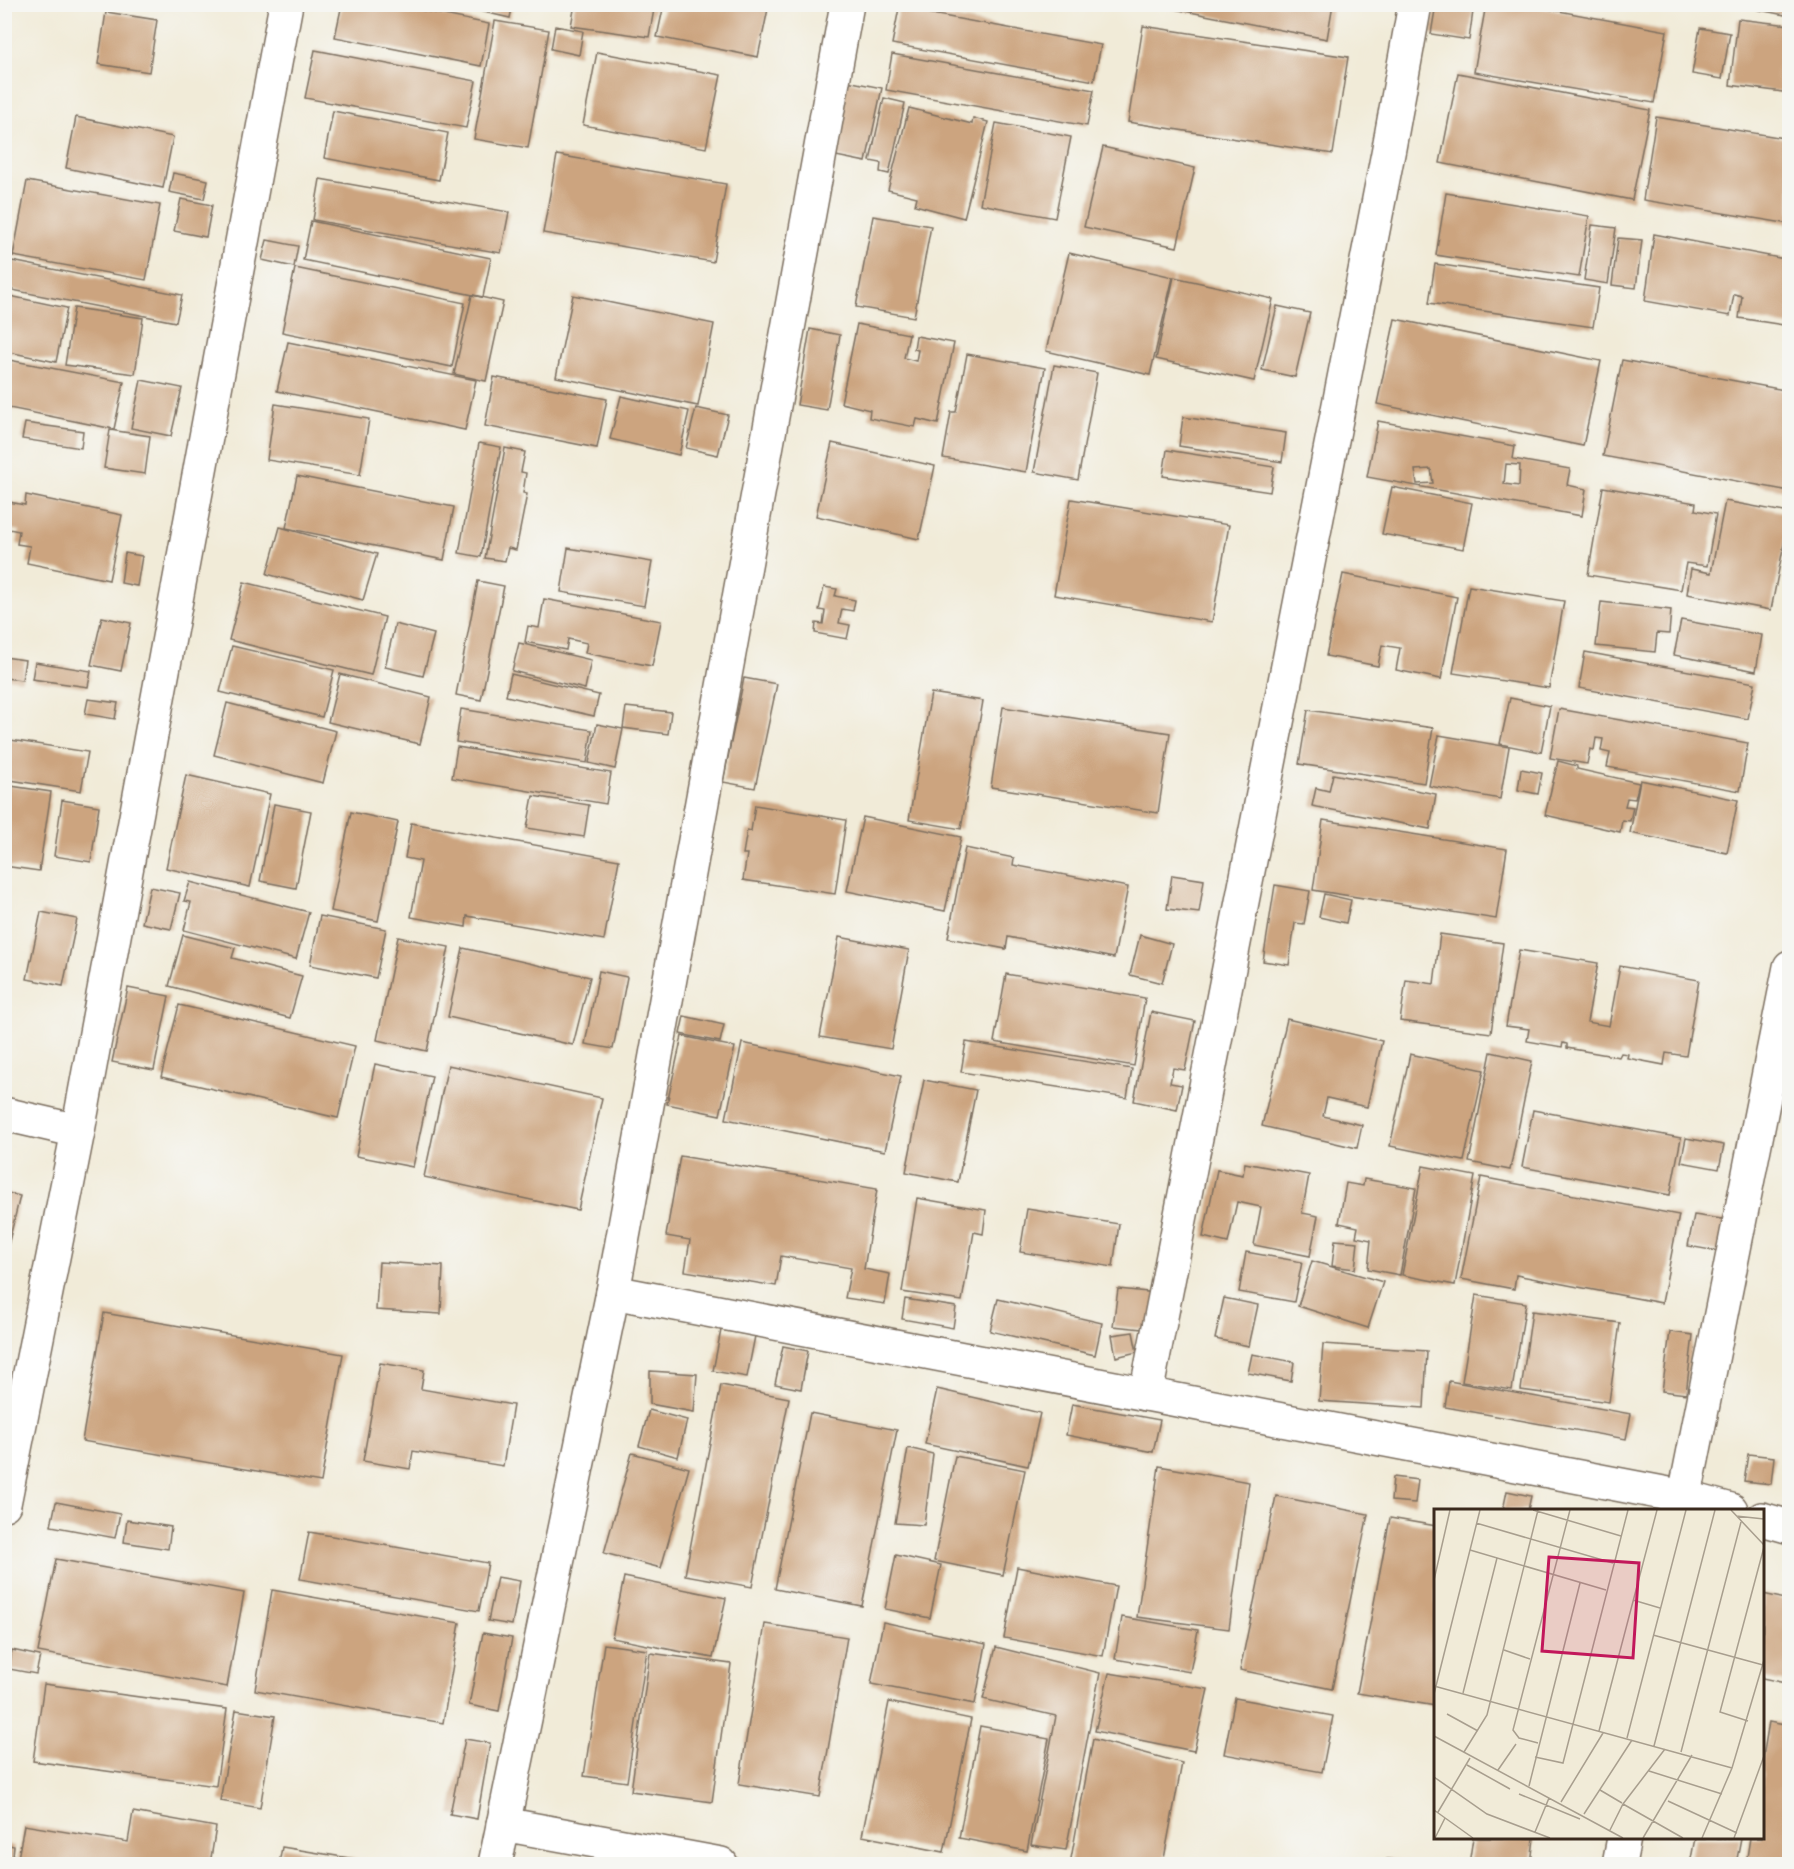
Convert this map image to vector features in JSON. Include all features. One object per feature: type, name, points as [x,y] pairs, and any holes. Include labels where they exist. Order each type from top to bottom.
[{"type":"street","points":[[4,1504],[78,1131],[286,4]]},
{"type":"street","points":[[495,1864],[613,1292],[847,4]]},
{"type":"street","points":[[1146,1394],[1387,160],[1415,4]]},
{"type":"street","points":[[1683,1504],[1790,967]]},
{"type":"street","points":[[4,1114],[78,1131]]},
{"type":"street","points":[[613,1292],[1146,1394],[1683,1504],[1723,1509]]},
{"type":"street","points":[[1764,1520],[1790,1527]]},
{"type":"street","points":[[503,1824],[721,1864]]},
{"type":"street","points":[[1619,1864],[1624,1839]]},
{"type":"building","points":[[162,4],[198,4],[197,11]]},
{"type":"building","points":[[342,4],[390,4],[489,24],[481,66],[335,37]]},
{"type":"building","points":[[449,4],[513,4],[510,18]]},
{"type":"building","points":[[575,4],[655,4],[649,37],[571,26]]},
{"type":"building","points":[[664,4],[769,4],[758,57],[657,37]]},
{"type":"building","points":[[1149,4],[1333,4],[1327,39]]},
{"type":"building","points":[[1436,4],[1474,4],[1469,40],[1431,34]]},
{"type":"building","points":[[1486,4],[1521,4],[1667,31],[1654,103],[1474,72]]},
{"type":"building","points":[[1739,4],[1790,4],[1790,16],[1739,6]]},
{"type":"building","points":[[899,8],[1101,45],[1094,81],[892,44]]},
{"type":"building","points":[[106,12],[157,20],[149,72],[98,64]]},
{"type":"building","points":[[1738,19],[1790,25],[1790,93],[1730,85]]},
{"type":"building","points":[[495,21],[549,30],[528,148],[474,139]]},
{"type":"building","points":[[555,26],[583,31],[579,55],[551,49]]},
{"type":"building","points":[[1143,26],[1348,57],[1333,154],[1128,122]]},
{"type":"building","points":[[1700,28],[1730,33],[1722,79],[1692,74]]},
{"type":"building","points":[[315,50],[476,81],[466,128],[305,98]]},
{"type":"building","points":[[597,52],[721,75],[706,148],[583,125]]},
{"type":"building","points":[[892,54],[1094,90],[1087,126],[886,90]]},
{"type":"building","points":[[1458,73],[1650,110],[1632,200],[1440,163]]},
{"type":"building","points":[[847,81],[882,88],[866,162],[831,155]]},
{"type":"building","points":[[884,98],[905,103],[889,174],[880,172],[881,163],[870,161]]},
{"type":"building","points":[[909,108],[972,124],[973,118],[988,122],[964,218],[915,205],[917,197],[888,190]]},
{"type":"building","points":[[333,111],[448,133],[439,180],[324,158]]},
{"type":"building","points":[[76,117],[173,137],[163,188],[66,168]]},
{"type":"building","points":[[1656,117],[1790,139],[1790,224],[1643,200]]},
{"type":"building","points":[[996,123],[1071,137],[1055,218],[980,204]]},
{"type":"building","points":[[1103,147],[1195,168],[1177,247],[1084,227]]},
{"type":"building","points":[[557,155],[726,184],[713,262],[543,233]]},
{"type":"building","points":[[173,173],[208,180],[204,199],[169,192]]},
{"type":"building","points":[[4,176],[10,177],[6,203],[4,203]]},
{"type":"building","points":[[320,179],[509,212],[501,253],[313,220]]},
{"type":"building","points":[[27,181],[160,205],[146,280],[13,256]]},
{"type":"building","points":[[1446,193],[1589,216],[1579,277],[1436,255]]},
{"type":"building","points":[[181,199],[212,205],[206,237],[174,231]]},
{"type":"building","points":[[873,216],[931,226],[914,317],[856,307]]},
{"type":"building","points":[[311,221],[491,258],[483,297],[303,260]]},
{"type":"building","points":[[1592,225],[1616,228],[1608,284],[1584,280]]},
{"type":"building","points":[[1654,234],[1790,260],[1790,326],[1739,318],[1742,296],[1734,294],[1730,316],[1645,301]]},
{"type":"building","points":[[1618,238],[1642,240],[1636,288],[1612,285]]},
{"type":"building","points":[[267,240],[298,246],[294,267],[262,260]]},
{"type":"building","points":[[1069,253],[1173,277],[1150,375],[1046,351]]},
{"type":"building","points":[[12,261],[182,295],[176,322],[7,289]]},
{"type":"building","points":[[1435,264],[1599,288],[1593,327],[1429,303]]},
{"type":"building","points":[[295,268],[465,303],[452,367],[282,332]]},
{"type":"building","points":[[1174,277],[1273,299],[1254,381],[1156,359]]},
{"type":"building","points":[[5,295],[67,308],[56,362],[4,351]]},
{"type":"building","points":[[472,295],[503,302],[486,381],[454,374]]},
{"type":"building","points":[[573,295],[714,324],[698,406],[556,377]]},
{"type":"building","points":[[1277,306],[1310,313],[1295,377],[1262,370]]},
{"type":"building","points":[[74,308],[143,318],[135,374],[65,365]]},
{"type":"building","points":[[1395,319],[1601,361],[1583,446],[1377,404]]},
{"type":"building","points":[[857,324],[909,334],[904,358],[916,361],[918,350],[914,349],[916,336],[954,343],[938,424],[917,419],[915,427],[869,418],[870,410],[841,403]]},
{"type":"building","points":[[810,329],[840,335],[827,410],[797,405]]},
{"type":"building","points":[[288,342],[476,380],[465,430],[277,391]]},
{"type":"building","points":[[967,354],[1045,368],[1026,472],[943,458],[951,412],[956,412]]},
{"type":"building","points":[[4,359],[124,382],[114,429],[4,407]]},
{"type":"building","points":[[1622,360],[1790,391],[1790,491],[1603,456]]},
{"type":"building","points":[[1054,365],[1097,373],[1078,480],[1034,472]]},
{"type":"building","points":[[494,377],[607,399],[597,448],[485,426]]},
{"type":"building","points":[[141,380],[182,388],[171,436],[131,428]]},
{"type":"building","points":[[621,396],[689,411],[679,455],[610,439]]},
{"type":"building","points":[[275,404],[369,419],[360,475],[267,460]]},
{"type":"building","points":[[696,408],[728,415],[718,455],[686,448]]},
{"type":"building","points":[[1183,417],[1286,433],[1282,462],[1179,446]]},
{"type":"building","points":[[1378,421],[1515,446],[1513,459],[1570,469],[1567,485],[1586,489],[1582,516],[1367,477]],"holes":[[[1506,464],[1520,465],[1519,486],[1504,484]],[[1431,469],[1433,483],[1417,484],[1415,470]]]},
{"type":"building","points":[[25,423],[83,431],[81,448],[22,439]]},
{"type":"building","points":[[110,430],[150,436],[145,474],[104,468]]},
{"type":"building","points":[[479,443],[501,447],[481,557],[459,553]]},
{"type":"building","points":[[832,443],[935,466],[919,539],[816,516]]},
{"type":"building","points":[[505,448],[525,452],[521,472],[526,473],[523,493],[527,494],[516,550],[508,548],[505,561],[485,558]]},
{"type":"building","points":[[1167,450],[1274,467],[1270,492],[1163,476]]},
{"type":"building","points":[[297,476],[454,507],[444,560],[286,528]]},
{"type":"building","points":[[1392,487],[1472,503],[1463,549],[1382,534]]},
{"type":"building","points":[[1603,487],[1696,503],[1695,510],[1716,514],[1707,566],[1686,563],[1681,590],[1588,575]]},
{"type":"building","points":[[26,495],[122,515],[109,580],[27,563],[30,546],[17,544],[19,531],[4,528],[4,501],[25,505]]},
{"type":"building","points":[[1071,499],[1229,525],[1212,622],[1054,595]]},
{"type":"building","points":[[1725,501],[1790,513],[1771,610],[1687,594],[1691,569],[1711,573]]},
{"type":"building","points":[[280,527],[377,554],[363,600],[267,574]]},
{"type":"building","points":[[568,548],[652,562],[644,606],[561,592]]},
{"type":"building","points":[[125,553],[142,556],[137,586],[121,583]]},
{"type":"building","points":[[1343,574],[1457,597],[1441,679],[1396,670],[1400,648],[1382,645],[1378,666],[1326,656]]},
{"type":"building","points":[[478,581],[504,586],[481,700],[456,695]]},
{"type":"building","points":[[244,582],[385,617],[371,675],[229,640]]},
{"type":"building","points":[[1469,586],[1564,601],[1549,688],[1453,673]]},
{"type":"building","points":[[824,587],[837,589],[835,596],[855,600],[853,611],[842,609],[839,623],[850,625],[847,639],[815,633],[816,623],[823,624],[825,611],[819,610]]},
{"type":"building","points":[[544,599],[661,621],[652,666],[585,653],[587,643],[568,639],[566,650],[525,642],[528,626],[539,628]]},
{"type":"building","points":[[1601,602],[1671,610],[1669,634],[1657,633],[1655,652],[1596,646]]},
{"type":"building","points":[[102,617],[131,623],[121,671],[91,665]]},
{"type":"building","points":[[1681,620],[1762,635],[1756,671],[1674,655]]},
{"type":"building","points":[[395,624],[434,634],[423,676],[385,667]]},
{"type":"building","points":[[519,643],[591,660],[585,689],[512,671]]},
{"type":"building","points":[[232,646],[334,670],[322,717],[220,692]]},
{"type":"building","points":[[1585,652],[1755,683],[1748,719],[1579,688]]},
{"type":"building","points":[[4,657],[25,660],[22,680],[4,678]]},
{"type":"building","points":[[35,662],[91,671],[88,687],[32,679]]},
{"type":"building","points":[[340,674],[431,697],[420,744],[328,722]]},
{"type":"building","points":[[511,674],[599,695],[594,716],[506,696]]},
{"type":"building","points":[[744,678],[777,684],[755,788],[723,782]]},
{"type":"building","points":[[931,693],[983,701],[961,829],[909,820]]},
{"type":"building","points":[[1510,698],[1550,706],[1541,752],[1500,744]]},
{"type":"building","points":[[88,699],[118,703],[115,719],[85,714]]},
{"type":"building","points":[[227,703],[336,731],[323,783],[214,755]]},
{"type":"building","points":[[626,707],[671,712],[668,734],[623,728]]},
{"type":"building","points":[[1003,707],[1170,733],[1158,813],[991,787]]},
{"type":"building","points":[[461,709],[592,730],[587,763],[456,742]]},
{"type":"building","points":[[1559,709],[1748,743],[1740,791],[1607,767],[1610,753],[1601,751],[1603,739],[1596,738],[1594,750],[1590,749],[1587,764],[1550,758]]},
{"type":"building","points":[[1308,710],[1433,728],[1424,783],[1299,764]]},
{"type":"building","points":[[597,724],[623,729],[615,769],[589,763]]},
{"type":"building","points":[[1439,735],[1509,747],[1500,799],[1429,786]]},
{"type":"building","points":[[4,739],[88,752],[81,791],[4,779]]},
{"type":"building","points":[[457,747],[611,773],[606,804],[452,778]]},
{"type":"building","points":[[1558,761],[1577,766],[1577,769],[1639,783],[1635,799],[1627,798],[1625,806],[1633,807],[1630,821],[1622,820],[1620,832],[1545,815]]},
{"type":"building","points":[[1521,769],[1542,773],[1538,794],[1518,790]]},
{"type":"building","points":[[1333,774],[1436,794],[1430,829],[1312,806],[1316,788],[1329,791]]},
{"type":"building","points":[[186,775],[270,794],[250,887],[166,868]]},
{"type":"building","points":[[1640,780],[1738,800],[1727,853],[1630,833]]},
{"type":"building","points":[[4,785],[51,792],[39,871],[4,866]]},
{"type":"building","points":[[533,796],[589,805],[584,837],[527,828]]},
{"type":"building","points":[[62,800],[99,806],[91,862],[54,856]]},
{"type":"building","points":[[274,804],[311,811],[296,888],[260,881]]},
{"type":"building","points":[[755,805],[846,820],[835,894],[743,880],[747,854],[743,854],[747,830],[751,831]]},
{"type":"building","points":[[351,812],[398,822],[378,921],[331,911]]},
{"type":"building","points":[[863,817],[961,837],[945,911],[847,891]]},
{"type":"building","points":[[1323,820],[1507,849],[1496,919],[1313,890]]},
{"type":"building","points":[[411,823],[619,860],[604,940],[467,916],[466,927],[411,917],[421,861],[405,858]]},
{"type":"building","points":[[965,848],[1014,858],[1013,865],[1128,887],[1114,958],[1008,937],[1006,949],[948,938]]},
{"type":"building","points":[[1172,875],[1204,880],[1199,913],[1167,909]]},
{"type":"building","points":[[190,882],[309,912],[296,959],[184,930],[191,902],[184,901]]},
{"type":"building","points":[[1275,885],[1310,891],[1304,924],[1295,923],[1289,965],[1263,961]]},
{"type":"building","points":[[150,887],[180,893],[171,929],[142,923]]},
{"type":"building","points":[[1324,894],[1351,900],[1346,923],[1319,917]]},
{"type":"building","points":[[41,912],[77,919],[63,986],[27,979]]},
{"type":"building","points":[[320,916],[386,929],[376,978],[310,965]]},
{"type":"building","points":[[1440,934],[1503,943],[1491,1033],[1400,1021],[1406,980],[1434,984]]},
{"type":"building","points":[[183,935],[235,948],[232,958],[302,976],[290,1018],[169,986]]},
{"type":"building","points":[[1140,935],[1172,944],[1162,983],[1130,975]]},
{"type":"building","points":[[398,937],[449,947],[427,1051],[377,1040]]},
{"type":"building","points":[[839,937],[909,950],[891,1049],[820,1037]]},
{"type":"building","points":[[463,948],[590,977],[573,1045],[448,1017]]},
{"type":"building","points":[[1519,950],[1598,963],[1587,1022],[1609,1026],[1620,966],[1699,980],[1686,1056],[1666,1053],[1664,1065],[1627,1058],[1628,1054],[1621,1053],[1619,1057],[1567,1048],[1567,1044],[1563,1043],[1562,1047],[1527,1041],[1529,1029],[1506,1026]]},
{"type":"building","points":[[599,971],[627,977],[613,1049],[585,1044]]},
{"type":"building","points":[[1006,974],[1145,998],[1134,1066],[994,1042]]},
{"type":"building","points":[[128,988],[169,996],[154,1070],[112,1062]]},
{"type":"building","points":[[179,1005],[355,1046],[338,1118],[161,1077]]},
{"type":"building","points":[[1151,1012],[1195,1021],[1185,1070],[1173,1068],[1170,1083],[1182,1085],[1177,1110],[1134,1101]]},
{"type":"building","points":[[684,1016],[724,1025],[720,1042],[680,1034]]},
{"type":"building","points":[[1287,1019],[1382,1041],[1367,1107],[1327,1098],[1323,1116],[1362,1125],[1357,1148],[1262,1126]]},
{"type":"building","points":[[682,1036],[735,1047],[720,1115],[667,1104]]},
{"type":"building","points":[[966,1042],[1132,1069],[1127,1098],[961,1072]]},
{"type":"building","points":[[742,1043],[901,1076],[885,1151],[726,1119]]},
{"type":"building","points":[[1491,1052],[1532,1061],[1510,1170],[1469,1162]]},
{"type":"building","points":[[1410,1054],[1484,1070],[1464,1161],[1390,1146]]},
{"type":"building","points":[[375,1064],[432,1076],[413,1167],[356,1156]]},
{"type":"building","points":[[448,1065],[602,1098],[578,1210],[424,1177]]},
{"type":"building","points":[[924,1080],[976,1090],[958,1182],[906,1172]]},
{"type":"building","points":[[1533,1110],[1681,1138],[1670,1195],[1522,1167]]},
{"type":"building","points":[[1686,1138],[1724,1145],[1719,1169],[1681,1162]]},
{"type":"building","points":[[680,1156],[877,1189],[864,1269],[890,1274],[885,1304],[845,1298],[851,1268],[781,1256],[776,1286],[685,1271],[690,1240],[666,1236]]},
{"type":"building","points":[[1245,1163],[1309,1175],[1302,1213],[1318,1216],[1310,1256],[1254,1245],[1261,1207],[1237,1202],[1228,1243],[1203,1237],[1217,1170],[1243,1175]]},
{"type":"building","points":[[1423,1166],[1475,1176],[1455,1285],[1402,1275]]},
{"type":"building","points":[[1481,1177],[1679,1215],[1662,1303],[1516,1275],[1514,1289],[1461,1279]]},
{"type":"building","points":[[1364,1179],[1416,1188],[1400,1275],[1368,1269],[1371,1240],[1356,1237],[1358,1227],[1339,1223],[1346,1183],[1363,1186]]},
{"type":"building","points":[[4,1192],[20,1196],[5,1258],[4,1258]]},
{"type":"building","points":[[917,1198],[986,1210],[983,1234],[974,1232],[962,1301],[902,1292]]},
{"type":"building","points":[[1027,1209],[1119,1224],[1113,1267],[1020,1252]]},
{"type":"building","points":[[1694,1215],[1728,1220],[1722,1252],[1688,1246]]},
{"type":"building","points":[[1335,1240],[1358,1242],[1355,1269],[1332,1266]]},
{"type":"building","points":[[1246,1252],[1302,1262],[1294,1302],[1239,1292]]},
{"type":"building","points":[[1312,1261],[1383,1282],[1368,1328],[1298,1306]]},
{"type":"building","points":[[379,1262],[443,1266],[441,1314],[376,1310]]},
{"type":"building","points":[[1118,1289],[1157,1293],[1152,1330],[1113,1326]]},
{"type":"building","points":[[1476,1295],[1526,1303],[1512,1390],[1462,1382]]},
{"type":"building","points":[[1224,1298],[1258,1305],[1249,1346],[1215,1339]]},
{"type":"building","points":[[905,1299],[956,1307],[953,1328],[902,1319]]},
{"type":"building","points":[[998,1299],[1102,1323],[1095,1355],[990,1331]]},
{"type":"building","points":[[1532,1311],[1620,1323],[1609,1402],[1521,1390]]},
{"type":"building","points":[[104,1313],[343,1354],[321,1482],[82,1441]]},
{"type":"building","points":[[721,1330],[755,1336],[747,1377],[713,1371]]},
{"type":"building","points":[[1133,1332],[1137,1352],[1116,1357],[1112,1335]]},
{"type":"building","points":[[1670,1332],[1693,1335],[1686,1394],[1662,1391]]},
{"type":"building","points":[[1323,1344],[1427,1351],[1424,1408],[1319,1401]]},
{"type":"building","points":[[783,1346],[808,1351],[801,1389],[775,1384]]},
{"type":"building","points":[[1252,1354],[1294,1362],[1291,1381],[1248,1373]]},
{"type":"building","points":[[380,1363],[424,1370],[421,1389],[513,1405],[503,1466],[413,1451],[410,1469],[363,1461]]},
{"type":"building","points":[[650,1371],[697,1374],[694,1412],[650,1404]]},
{"type":"building","points":[[1449,1381],[1631,1414],[1626,1439],[1445,1407]]},
{"type":"building","points":[[721,1385],[789,1398],[752,1587],[685,1575]]},
{"type":"building","points":[[937,1389],[1040,1413],[1028,1466],[925,1444]]},
{"type":"building","points":[[1072,1404],[1160,1420],[1153,1452],[1066,1435]]},
{"type":"building","points":[[649,1410],[687,1420],[678,1457],[639,1446]]},
{"type":"building","points":[[810,1413],[897,1430],[862,1606],[775,1589]]},
{"type":"building","points":[[908,1448],[933,1454],[924,1525],[895,1523]]},
{"type":"building","points":[[632,1453],[689,1468],[661,1568],[604,1553]]},
{"type":"building","points":[[1748,1454],[1774,1457],[1771,1484],[1744,1481]]},
{"type":"building","points":[[955,1456],[1025,1470],[1003,1575],[934,1561]]},
{"type":"building","points":[[1159,1466],[1249,1482],[1229,1629],[1137,1617]]},
{"type":"building","points":[[1393,1477],[1418,1480],[1415,1503],[1391,1501]]},
{"type":"building","points":[[1507,1491],[1531,1496],[1528,1509],[1503,1509]]},
{"type":"building","points":[[1276,1496],[1368,1514],[1332,1689],[1240,1670]]},
{"type":"building","points":[[56,1502],[120,1514],[115,1538],[51,1526]]},
{"type":"building","points":[[1390,1518],[1434,1526],[1434,1706],[1357,1693]]},
{"type":"building","points":[[127,1520],[171,1527],[168,1549],[124,1542]]},
{"type":"building","points":[[309,1532],[488,1563],[479,1611],[300,1579]]},
{"type":"building","points":[[896,1555],[941,1565],[930,1618],[885,1609]]},
{"type":"building","points":[[56,1559],[244,1593],[227,1687],[38,1652]]},
{"type":"building","points":[[1017,1567],[1116,1586],[1103,1656],[1004,1638]]},
{"type":"building","points":[[497,1577],[520,1581],[512,1625],[488,1621]]},
{"type":"building","points":[[624,1577],[726,1598],[713,1658],[612,1638]]},
{"type":"building","points":[[272,1590],[460,1623],[443,1723],[255,1690]]},
{"type":"building","points":[[1764,1594],[1790,1600],[1790,1684],[1764,1678]]},
{"type":"building","points":[[1122,1617],[1198,1630],[1190,1672],[1115,1659]]},
{"type":"building","points":[[883,1622],[986,1644],[975,1704],[871,1684]]},
{"type":"building","points":[[765,1624],[847,1637],[820,1797],[739,1784]]},
{"type":"building","points":[[483,1633],[512,1638],[499,1711],[469,1705]]},
{"type":"building","points":[[604,1644],[647,1650],[627,1782],[584,1776]]},
{"type":"building","points":[[996,1647],[1100,1673],[1066,1850],[1031,1845],[1056,1716],[983,1699]]},
{"type":"building","points":[[12,1650],[40,1656],[36,1674],[9,1669]]},
{"type":"building","points":[[650,1653],[731,1664],[712,1802],[631,1791]]},
{"type":"building","points":[[1109,1673],[1208,1689],[1194,1751],[1095,1731]]},
{"type":"building","points":[[44,1684],[227,1709],[216,1786],[33,1761]]},
{"type":"building","points":[[1235,1698],[1333,1716],[1322,1772],[1224,1754]]},
{"type":"building","points":[[889,1702],[971,1719],[944,1852],[862,1836]]},
{"type":"building","points":[[236,1710],[275,1716],[260,1808],[220,1801]]},
{"type":"building","points":[[1769,1722],[1790,1726],[1790,1864],[1746,1864],[1750,1839],[1764,1839],[1764,1751]]},
{"type":"building","points":[[980,1726],[1049,1739],[1027,1851],[959,1838]]},
{"type":"building","points":[[465,1739],[490,1743],[477,1819],[450,1814]]},
{"type":"building","points":[[1093,1739],[1182,1763],[1163,1864],[1070,1864]]},
{"type":"building","points":[[133,1812],[216,1827],[210,1864],[17,1864],[24,1825],[128,1842]]},
{"type":"building","points":[[1473,1839],[1534,1839],[1531,1864],[1469,1864]]},
{"type":"building","points":[[1695,1839],[1741,1839],[1736,1864],[1690,1864]]},
{"type":"building","points":[[4,1844],[14,1846],[12,1864],[4,1864]]},
{"type":"building","points":[[282,1847],[379,1863],[379,1864],[279,1864]]},
{"type":"building","points":[[1387,1859],[1418,1863],[1418,1864],[1386,1864]]}]
